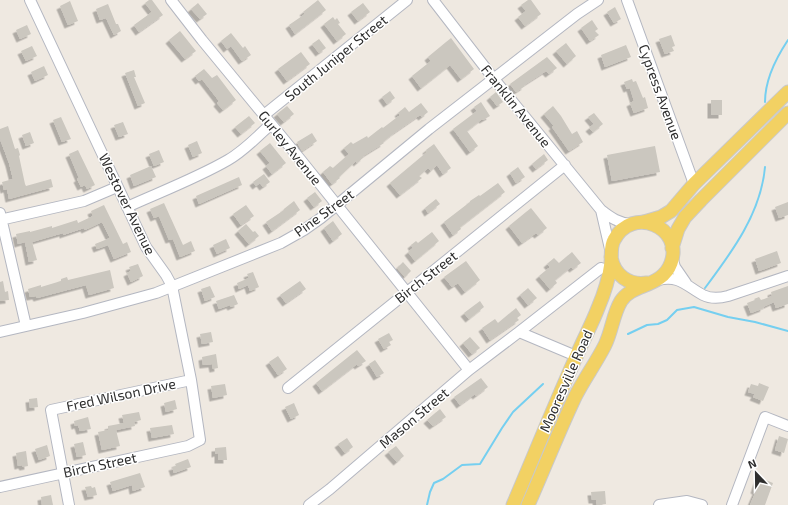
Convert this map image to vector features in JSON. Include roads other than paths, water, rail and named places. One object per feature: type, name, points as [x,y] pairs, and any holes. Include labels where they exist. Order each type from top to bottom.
[{"type":"main road","name":"Mooresville Road","points":[[513,505],[576,356],[602,300],[610,269],[613,242],[617,234],[623,228],[660,217],[671,211],[694,184],[788,92]]},
{"type":"main road","name":"Mooresville Road","points":[[528,505],[575,398],[608,336],[621,302],[628,294],[655,281],[668,270],[678,229],[685,217],[788,112]]},
{"type":"main road","points":[[637,223],[653,224],[661,228],[667,235],[672,252]]},
{"type":"main road","points":[[611,253],[615,269],[625,279],[639,284],[655,281]]},
{"type":"street","name":"Westover Avenue","points":[[30,0],[146,247],[172,286],[191,380],[200,440]]},
{"type":"street","name":"South Juniper Street","points":[[264,115],[407,0]]},
{"type":"street","name":"Franklin Avenue","points":[[432,0],[601,210],[612,219],[622,223],[637,223]]},
{"type":"street","name":"Pine Street","points":[[0,332],[83,313],[156,293],[281,243],[304,230],[337,205],[428,129],[598,0]]},
{"type":"street","name":"Cypress Avenue","points":[[627,0],[694,184]]},
{"type":"street","name":"Gurley Avenue","points":[[177,2],[205,44],[272,124],[469,370]]},
{"type":"street","points":[[127,207],[229,160],[272,124]]},
{"type":"street","name":"Birch Street","points":[[288,388],[565,165]]},
{"type":"street","points":[[26,326],[1,218],[84,201],[117,187]]},
{"type":"street","name":"Franklin Avenue","points":[[601,210],[606,225],[611,253]]},
{"type":"street","points":[[672,252],[675,267],[686,283]]},
{"type":"street","name":"Mason Street","points":[[309,505],[330,489],[469,370],[601,268]]},
{"type":"street","points":[[655,281],[672,278],[686,283],[703,295],[719,298],[788,276]]},
{"type":"street","points":[[519,332],[576,356]]},
{"type":"street","name":"Fred Wilson Drive","points":[[62,473],[51,410],[191,380]]},
{"type":"street","points":[[732,505],[765,417],[788,426]]},
{"type":"street","name":"Birch Street","points":[[0,487],[188,446],[200,440]]},
{"type":"street","points":[[62,473],[69,505]]},
{"type":"street","points":[[659,505],[687,501],[702,505]]},
{"type":"waterway","points":[[765,102],[765,94],[769,77],[779,54],[788,40]]},
{"type":"waterway","points":[[705,288],[744,231],[758,200],[765,167]]},
{"type":"waterway","points":[[628,334],[647,325],[658,324],[667,320],[677,310],[694,307],[728,317],[755,322],[788,331]]},
{"type":"waterway","points":[[427,505],[434,483],[443,479],[462,465],[480,464],[513,412],[543,384]]}]
